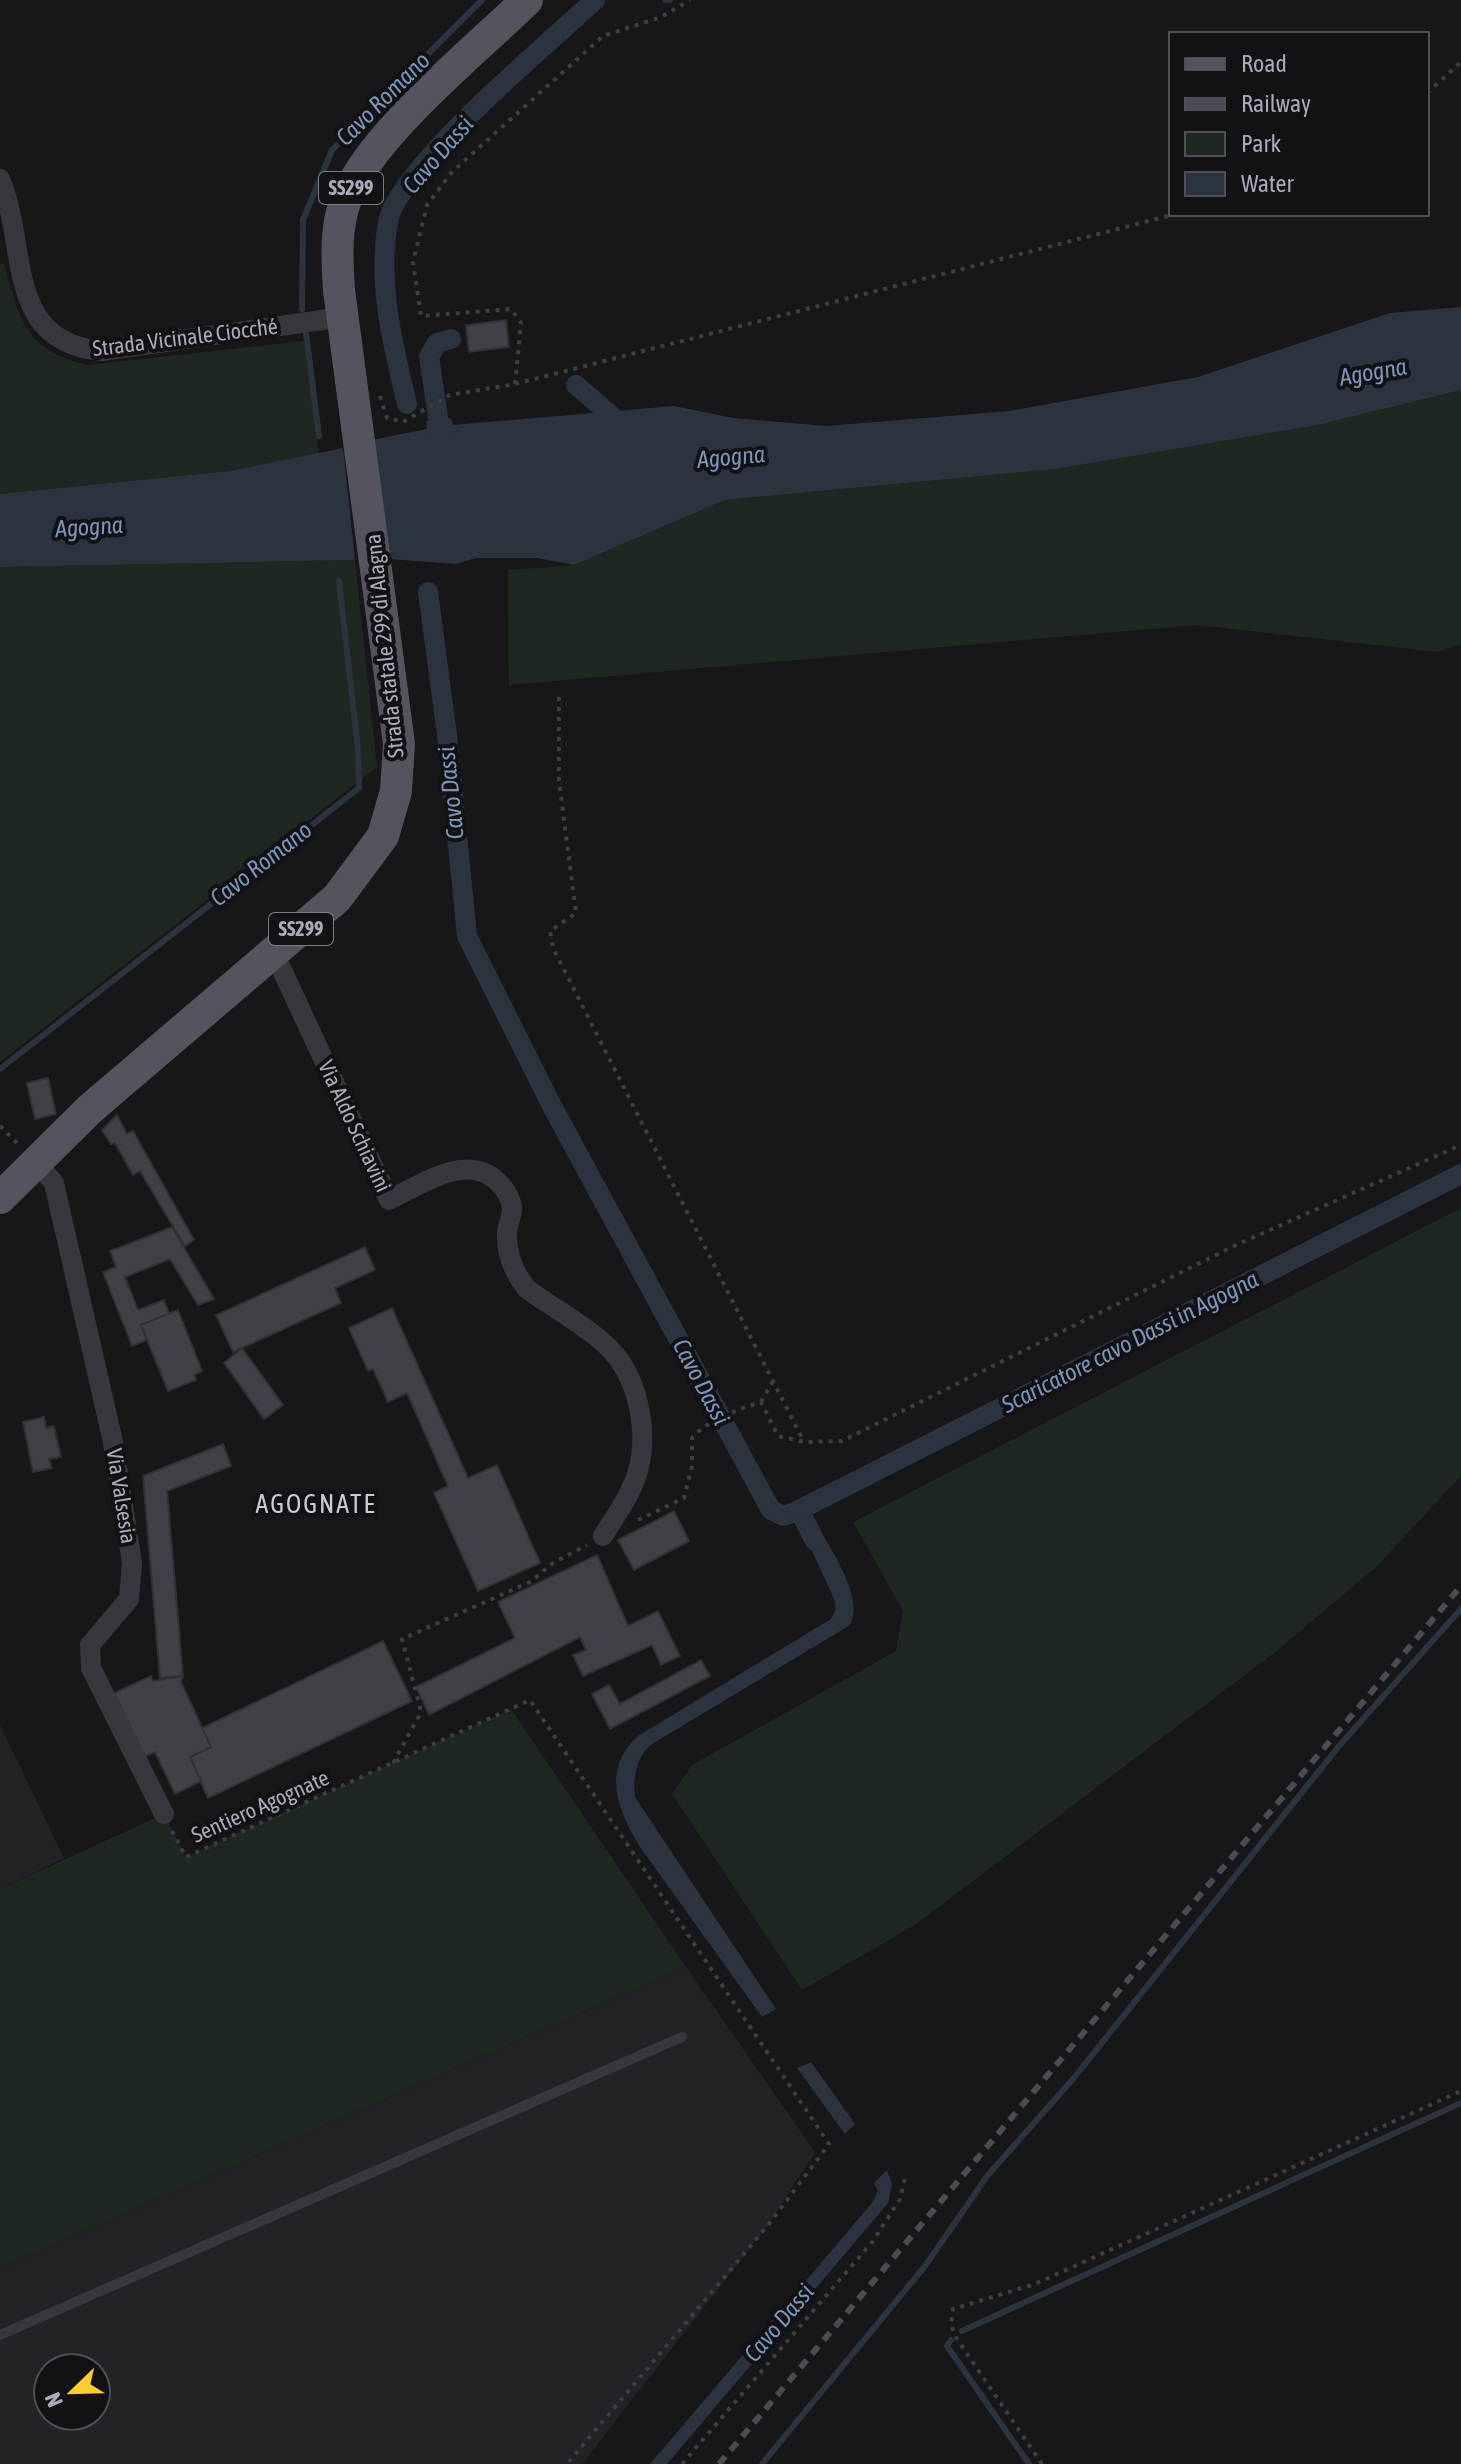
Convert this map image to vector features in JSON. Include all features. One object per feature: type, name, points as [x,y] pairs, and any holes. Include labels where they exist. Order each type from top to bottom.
[{"type":"main road","name":"Strada statale 299 di Alagna","points":[[0,1198],[90,1109],[337,898],[383,836],[396,791],[399,744],[343,317],[338,232],[346,199],[359,173],[396,127],[527,0]]},
{"type":"street","name":"Strada Vicinale Ciocché","points":[[0,179],[24,287],[34,313],[51,333],[73,348],[102,351],[343,317]]},
{"type":"street","name":"Via Aldo Schiavini","points":[[274,953],[389,1200],[449,1171],[473,1169],[490,1175],[505,1190],[512,1207],[508,1249],[519,1279],[527,1289],[606,1345],[621,1362],[640,1412],[638,1469],[630,1492],[603,1536]]},
{"type":"street","name":"Via Valsesia","points":[[35,1161],[54,1183],[113,1442],[132,1563],[129,1599],[90,1645],[91,1668],[164,1814]]},
{"type":"lane","points":[[0,2335],[682,2037]]},
{"type":"path","points":[[515,384],[521,323],[511,309],[421,316],[413,262],[427,205],[452,172],[603,36],[661,17],[690,0]]},
{"type":"path","points":[[1429,91],[1461,62]]},
{"type":"path","points":[[378,389],[387,418],[403,422],[450,395],[515,384],[1169,216]]},
{"type":"path","points":[[559,697],[559,781],[576,913],[550,931],[553,948],[804,1442]]},
{"type":"path","points":[[761,1402],[778,1436],[804,1442],[842,1441],[1234,1246],[1461,1145]]},
{"type":"path","points":[[718,1418],[761,1402],[773,1381]]},
{"type":"path","name":"Sentiero Agognate","points":[[164,1814],[186,1857],[393,1763],[415,1724],[420,1707],[402,1639],[530,1582],[558,1560]]},
{"type":"path","points":[[1042,2464],[957,2339],[951,2325],[953,2309],[1035,2284],[1461,2091]]},
{"type":"path","points":[[682,2464],[873,2241],[900,2199],[905,2178]]},
{"type":"shaded area","points":[[0,1725],[64,1858],[0,1889]]},
{"type":"shaded area","points":[[686,1967],[815,2152],[769,2224],[582,2464],[0,2464],[0,2268]]},
{"type":"green space","points":[[4,263],[21,316],[37,341],[66,359],[87,365],[304,341],[319,454],[230,471],[0,494],[0,264]]},
{"type":"green space","points":[[1461,390],[1461,644],[1437,652],[1197,625],[509,685],[508,570],[574,565],[725,500],[1056,469],[1318,425]]},
{"type":"green space","points":[[355,560],[377,767],[0,1062],[0,567]]},
{"type":"green space","points":[[1461,1208],[1461,1476],[1377,1566],[1278,1650],[915,1925],[802,1990],[672,1794],[692,1765],[896,1651],[903,1611],[853,1522]]},
{"type":"green space","points":[[511,1709],[686,1967],[0,2268],[0,1889],[164,1814],[186,1857]]},
{"type":"water","name":"Agogna","points":[[1461,307],[1461,390],[1318,425],[1056,469],[725,500],[574,565],[537,558],[476,558],[456,564],[389,559],[372,440],[427,429],[426,421],[451,418],[453,425],[674,406],[733,418],[827,426],[1009,411],[1198,377],[1390,313]]},
{"type":"water","name":"Agogna","points":[[343,448],[355,560],[0,567],[0,494],[230,471]]},
{"type":"water","points":[[810,1514],[848,1584],[853,1599],[850,1625],[652,1744],[639,1761],[635,1782],[635,1797],[776,2009],[762,2017],[640,1847],[620,1804],[616,1776],[619,1762],[638,1736],[831,1619],[836,1609],[834,1599],[798,1520]]},
{"type":"water","points":[[811,2062],[855,2124],[845,2134],[797,2068]]},
{"type":"water","points":[[887,2170],[892,2184],[888,2203],[667,2464],[650,2464],[872,2203],[878,2191],[874,2183]]},
{"type":"building","points":[[506,320],[509,347],[469,352],[466,325]]},
{"type":"building","points":[[48,1078],[56,1114],[35,1119],[27,1083]]},
{"type":"building","points":[[117,1115],[127,1134],[133,1131],[194,1240],[185,1246],[140,1171],[133,1175],[115,1143],[111,1144],[102,1130]]},
{"type":"building","points":[[172,1227],[214,1299],[198,1305],[170,1259],[125,1277],[138,1310],[164,1300],[169,1314],[141,1325],[147,1340],[132,1346],[103,1272],[116,1267],[110,1251]]},
{"type":"building","points":[[365,1247],[375,1270],[335,1288],[341,1303],[233,1352],[216,1315]]},
{"type":"building","points":[[392,1308],[468,1478],[497,1465],[540,1563],[478,1591],[434,1493],[448,1486],[407,1393],[388,1402],[373,1369],[368,1371],[349,1328]]},
{"type":"building","points":[[178,1310],[202,1371],[194,1375],[196,1380],[168,1391],[141,1325]]},
{"type":"building","points":[[242,1348],[283,1405],[264,1419],[224,1363]]},
{"type":"building","points":[[44,1417],[46,1428],[54,1426],[61,1457],[49,1459],[52,1468],[33,1472],[23,1422]]},
{"type":"building","points":[[223,1444],[231,1466],[167,1491],[183,1676],[160,1678],[143,1476]]},
{"type":"building","points":[[674,1511],[689,1541],[634,1570],[618,1540]]},
{"type":"building","points":[[597,1555],[628,1626],[658,1611],[680,1656],[661,1665],[652,1645],[583,1676],[573,1655],[586,1650],[580,1637],[429,1715],[416,1687],[515,1638],[498,1602]]},
{"type":"building","points":[[383,1641],[412,1701],[208,1798],[190,1757],[211,1747],[202,1728]]},
{"type":"building","points":[[701,1660],[710,1676],[610,1729],[592,1694],[609,1685],[620,1704]]},
{"type":"building","points":[[151,1676],[153,1681],[183,1676],[181,1682],[211,1747],[190,1757],[201,1781],[175,1794],[155,1752],[144,1757],[114,1693]]},
{"type":"waterway","name":"Cavo Romano","points":[[302,309],[303,220],[332,150],[482,0]]},
{"type":"waterway","name":"Cavo Dassi","points":[[407,404],[385,291],[388,222],[398,199],[446,139],[595,0]]},
{"type":"waterway","name":"Cavo Romano","points":[[665,0],[670,0]]},
{"type":"waterway","name":"Cavo Romano","points":[[306,333],[319,436]]},
{"type":"waterway","points":[[442,444],[429,357],[437,343],[451,339]]},
{"type":"waterway","points":[[576,385],[627,429]]},
{"type":"waterway","name":"Cavo Romano","points":[[0,1069],[359,788],[358,749],[339,581]]},
{"type":"waterway","name":"Cavo Dassi","points":[[428,592],[447,735],[467,936],[553,1108],[771,1510],[784,1516],[799,1510],[815,1541]]},
{"type":"waterway","name":"Scaricatore cavo Dassi in Agogna","points":[[799,1510],[1461,1174]]},
{"type":"waterway","points":[[762,2464],[925,2266],[988,2175],[1073,2079],[1339,1746],[1461,1609]]},
{"type":"waterway","points":[[962,2331],[1461,2103]]},
{"type":"waterway","points":[[951,2340],[947,2346],[1029,2464]]},
{"type":"railway","points":[[719,2464],[1461,1586]]},
{"type":"district","name":"AGOGNATE","points":[[316,1504]]}]
